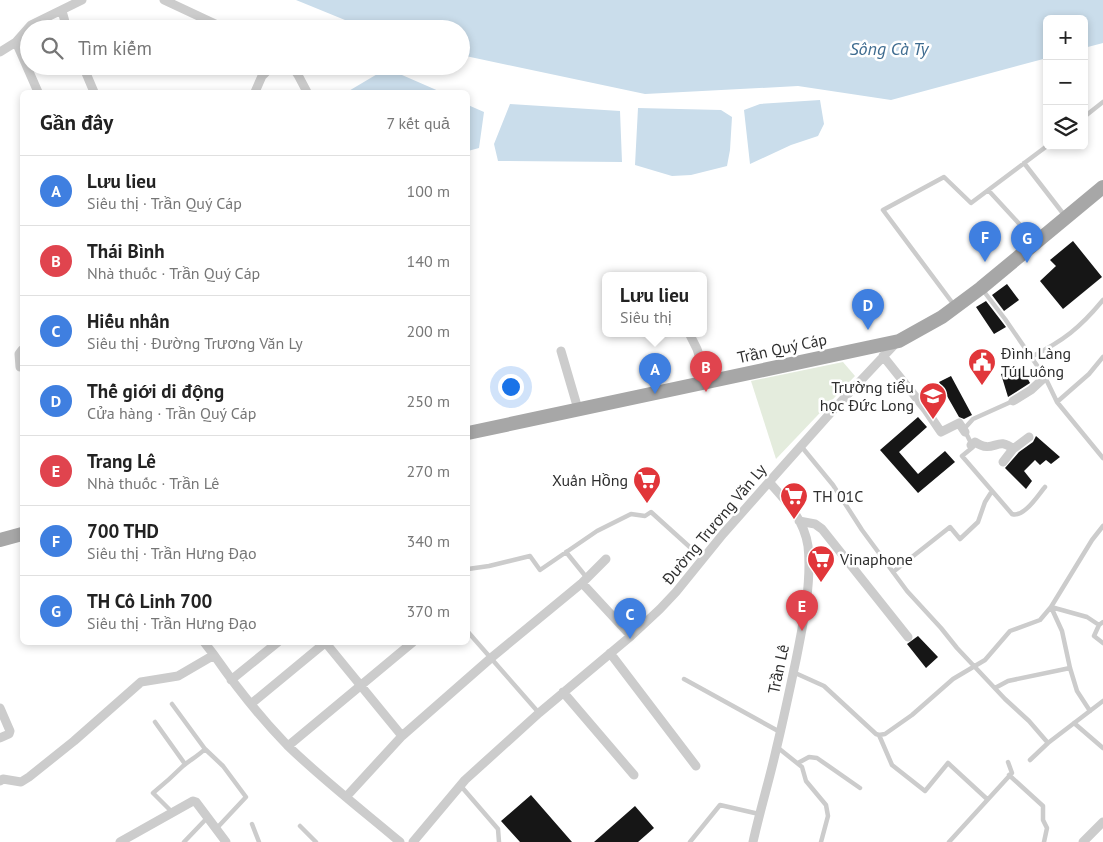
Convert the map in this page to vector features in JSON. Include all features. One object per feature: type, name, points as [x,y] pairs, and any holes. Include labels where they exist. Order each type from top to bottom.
[{"type":"main road","name":"Trần Quý Cáp","points":[[470,433],[899,340],[930,324],[981,288],[1103,187]]},
{"type":"main road","points":[[0,540],[20,535]]},
{"type":"street","points":[[42,20],[82,0]]},
{"type":"street","points":[[164,0],[207,20]]},
{"type":"street","points":[[62,11],[64,20]]},
{"type":"street","points":[[0,52],[20,37]]},
{"type":"street","points":[[16,42],[20,51]]},
{"type":"street","points":[[31,75],[37,90]]},
{"type":"street","points":[[86,75],[93,90]]},
{"type":"street","points":[[256,90],[263,75]]},
{"type":"street","points":[[297,75],[306,90]]},
{"type":"street","points":[[690,337],[697,349],[708,382]]},
{"type":"street","name":"Đường Trương Văn Ly","points":[[413,842],[460,785],[563,692],[631,636],[676,592],[769,482],[899,340]]},
{"type":"street","points":[[561,351],[578,409]]},
{"type":"street","points":[[20,353],[20,367]]},
{"type":"street","points":[[884,356],[941,432],[959,423],[965,432]]},
{"type":"street","points":[[1012,401],[1031,390],[1045,377]]},
{"type":"street","points":[[1003,462],[1014,449],[1029,437]]},
{"type":"street","points":[[971,445],[975,442],[983,448],[998,444],[1008,444],[1014,449]]},
{"type":"street","name":"Trần Lê","points":[[753,842],[777,747],[801,635],[808,581],[808,546],[800,521],[794,510],[769,482]]},
{"type":"street","points":[[800,521],[815,524],[822,529],[908,637]]},
{"type":"street","points":[[346,796],[402,736],[491,658],[585,580],[606,558]]},
{"type":"street","points":[[585,580],[631,636]]},
{"type":"street","points":[[206,645],[231,680],[288,746],[400,842]]},
{"type":"street","points":[[231,680],[274,645]]},
{"type":"street","points":[[251,704],[323,645]]},
{"type":"street","points":[[327,645],[402,736]]},
{"type":"street","points":[[288,746],[409,645]]},
{"type":"street","points":[[610,653],[696,766]]},
{"type":"street","points":[[0,780],[21,782],[29,777],[81,735],[141,682],[178,676],[214,655]]},
{"type":"street","points":[[563,692],[634,775]]},
{"type":"street","points":[[0,708],[10,731],[9,734],[0,738]]},
{"type":"street","points":[[120,842],[193,801],[196,802],[226,842]]},
{"type":"street","points":[[1083,842],[1103,822]]},
{"type":"lane","points":[[1088,114],[1103,102]]},
{"type":"lane","points":[[956,306],[883,210],[944,177],[971,204],[1043,149]]},
{"type":"lane","points":[[1024,164],[1066,217]]},
{"type":"lane","points":[[989,191],[1036,242]]},
{"type":"lane","points":[[981,288],[1045,377],[1057,402],[1103,458]]},
{"type":"lane","points":[[1031,357],[1066,338],[1078,328],[1103,300]]},
{"type":"lane","points":[[1057,402],[1089,374],[1103,357]]},
{"type":"lane","points":[[1012,401],[973,419],[964,429],[973,447],[962,456],[978,477],[1012,514],[1021,513],[1045,487]]},
{"type":"lane","points":[[801,446],[833,485],[862,530],[907,591],[995,688],[1029,721],[1048,744]]},
{"type":"lane","points":[[893,572],[950,527],[960,539],[978,522],[985,502],[992,491]]},
{"type":"lane","points":[[470,569],[530,556],[540,570],[597,531],[631,514],[644,516],[651,512],[703,559]]},
{"type":"lane","points":[[879,735],[886,734],[954,679],[985,660],[1010,631],[1040,620],[1051,607],[1092,540],[1103,526]]},
{"type":"lane","points":[[566,552],[585,580]]},
{"type":"lane","points":[[1051,607],[1101,623],[1094,636],[1103,643]]},
{"type":"lane","points":[[1051,607],[1062,631],[1077,692],[1090,711]]},
{"type":"lane","points":[[470,634],[540,713]]},
{"type":"lane","points":[[995,688],[1008,681],[1070,668]]},
{"type":"lane","points":[[793,672],[824,686],[879,735],[892,765],[925,791],[948,763],[987,799]]},
{"type":"lane","points":[[684,679],[780,732]]},
{"type":"lane","points":[[1030,760],[1103,701]]},
{"type":"lane","points":[[172,704],[205,749],[223,766],[246,797],[216,829]]},
{"type":"lane","points":[[155,722],[185,764]]},
{"type":"lane","points":[[1074,723],[1103,748]]},
{"type":"lane","points":[[777,747],[802,767],[806,781],[826,805],[828,816],[821,842]]},
{"type":"lane","points":[[172,812],[153,793],[205,749]]},
{"type":"lane","points":[[798,764],[810,757],[817,758],[860,788]]},
{"type":"lane","points":[[949,842],[1012,773],[1008,762]]},
{"type":"lane","points":[[1009,776],[1043,806],[1044,820],[1047,828],[1044,842]]},
{"type":"lane","points":[[460,785],[498,829],[499,842]]},
{"type":"lane","points":[[690,842],[720,804],[759,814]]},
{"type":"lane","points":[[184,842],[208,817]]},
{"type":"lane","points":[[252,824],[259,842]]},
{"type":"lane","points":[[300,826],[316,842]]},
{"type":"green space","points":[[843,362],[855,376],[776,459],[751,381]]},
{"type":"water","name":"Sông Cà Ty","points":[[296,0],[1103,0],[1103,43],[1088,47],[1088,15],[1043,15],[1043,59],[891,100],[798,86],[645,94],[470,57],[470,20],[345,20]]},
{"type":"water","points":[[376,75],[402,75],[436,90],[350,90]]},
{"type":"water","points":[[820,100],[824,124],[818,136],[791,145],[750,164],[744,110],[760,104]]},
{"type":"water","points":[[510,104],[620,111],[622,162],[498,161],[494,144]]},
{"type":"water","points":[[470,106],[484,112],[479,148],[470,150]]},
{"type":"water","points":[[638,108],[721,110],[732,117],[727,166],[691,175],[672,176],[635,165]]},
{"type":"building","points":[[1073,241],[1102,277],[1063,309],[1040,281],[1056,266],[1050,260]]},
{"type":"building","points":[[1007,284],[1019,300],[1004,311],[992,295]]},
{"type":"building","points":[[986,301],[1006,327],[994,334],[976,307]]},
{"type":"building","points":[[1022,368],[1030,383],[1008,397],[1001,374]]},
{"type":"building","points":[[951,376],[972,415],[964,419],[959,417],[939,382]]},
{"type":"building","points":[[918,417],[927,427],[899,452],[918,474],[945,451],[955,462],[918,493],[880,450]]},
{"type":"building","points":[[1036,436],[1060,457],[1051,464],[1046,460],[1040,465],[1035,460],[1024,471],[1032,481],[1026,489],[1005,468],[1019,452],[1033,442]]},
{"type":"building","points":[[918,636],[938,657],[926,668],[907,644]]},
{"type":"building","points":[[531,795],[572,842],[520,842],[501,821]]},
{"type":"building","points":[[635,806],[654,828],[638,842],[594,842]]},
{"type":"place","name":"700 THD","points":[[985,262]]},
{"type":"place","name":"TH Cô Linh 700","points":[[1027,263]]},
{"type":"place","name":"Thế giới di động","points":[[868,330]]},
{"type":"place","name":"Đình Làng Tú Luông","points":[[982,386]]},
{"type":"place","name":"Thái Bình","points":[[706,392]]},
{"type":"place","name":"Lưu lieu","points":[[655,394]]},
{"type":"place","name":"Trường tiểu học Đức Long","points":[[933,420]]},
{"type":"place","name":"Xuân Hồng","points":[[647,504]]},
{"type":"place","name":"TH 01C","points":[[794,520]]},
{"type":"place","name":"Vinaphone","points":[[821,583]]},
{"type":"place","name":"Trang Lê","points":[[802,631]]},
{"type":"place","name":"Hiếu nhân","points":[[630,639]]}]
